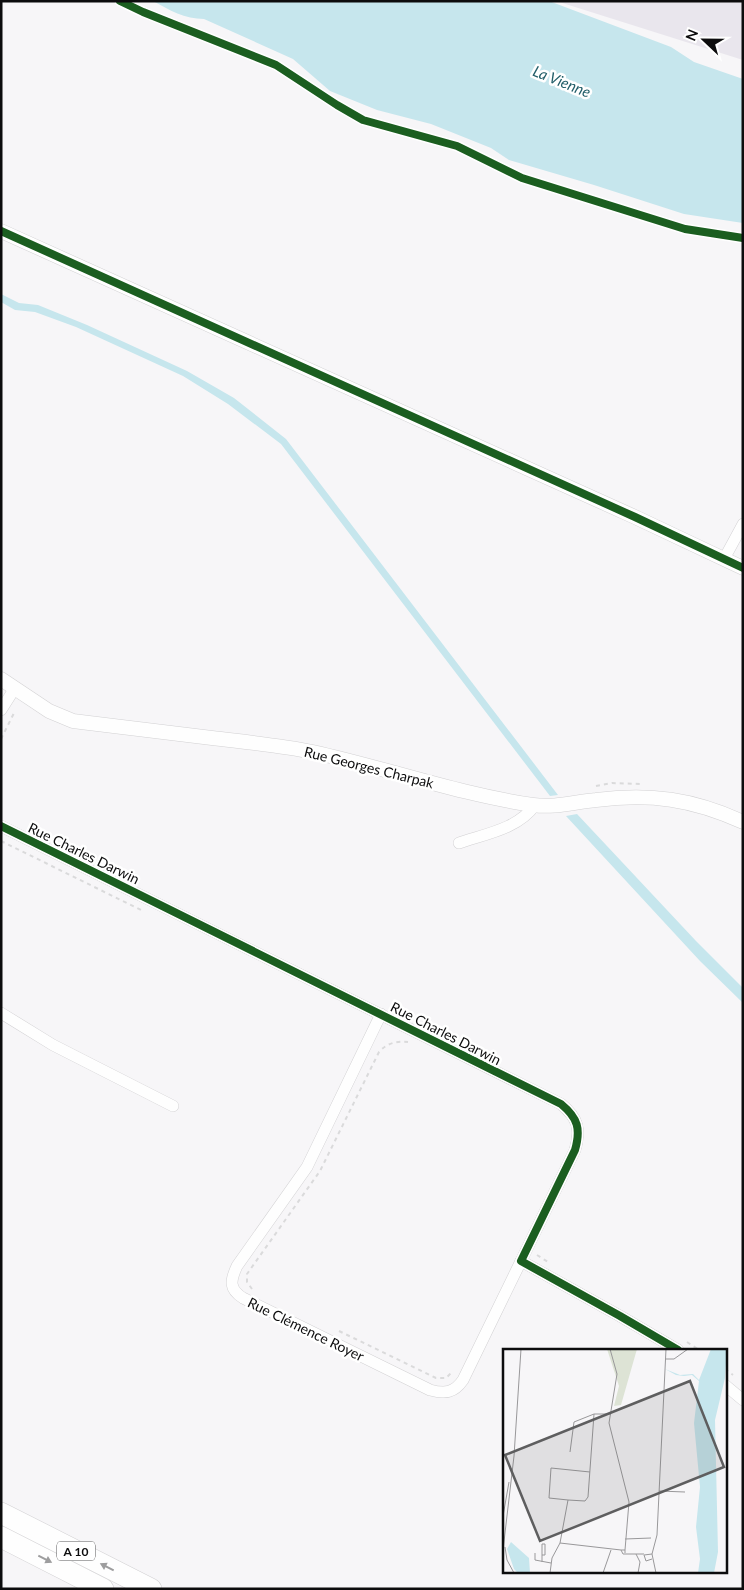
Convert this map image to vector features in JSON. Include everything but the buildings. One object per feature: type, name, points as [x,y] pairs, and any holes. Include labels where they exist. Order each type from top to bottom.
[{"type":"highway","name":"A 10","points":[[1,1513],[150,1589]]},
{"type":"highway","name":"A 10","points":[[1,1537],[103,1589]]},
{"type":"street","points":[[1,231],[743,568]]},
{"type":"street","points":[[724,559],[743,524]]},
{"type":"street","name":"Rue Georges Charpak","points":[[1,679],[49,711],[73,721],[263,744],[311,752],[486,796],[536,805],[552,807],[595,800],[652,796],[688,802],[720,812],[743,822]]},
{"type":"street","points":[[1,710],[15,688]]},
{"type":"street","points":[[459,843],[513,824],[522,819],[536,805]]},
{"type":"street","name":"Rue Charles Darwin","points":[[1,826],[561,1104],[575,1119],[578,1139],[575,1150],[521,1261]]},
{"type":"street","points":[[1,1013],[53,1045],[173,1106]]},
{"type":"street","name":"Rue Clémence Royer","points":[[381,1014],[307,1167],[237,1266],[232,1276],[232,1286],[235,1293],[430,1390],[440,1393],[450,1392],[457,1388],[463,1380],[521,1261]]},
{"type":"street","points":[[521,1261],[676,1349]]},
{"type":"street","points":[[726,1387],[743,1400]]},
{"type":"path","points":[[1,841],[145,912]]},
{"type":"path","points":[[252,1288],[246,1282],[248,1274],[320,1171],[379,1052],[388,1044],[399,1041],[409,1042],[400,1038]]},
{"type":"path","points":[[527,1249],[553,1264]]},
{"type":"path","points":[[332,1328],[436,1378],[446,1378],[453,1372]]},
{"type":"path","points":[[686,1341],[698,1349]]},
{"type":"shaded area","points":[[556,1],[743,1],[743,60]]},
{"type":"water","name":"La Vienne","points":[[153,1],[549,1],[671,47],[694,62],[743,79],[743,223],[684,214],[509,160],[491,148],[431,124],[377,110],[330,91],[293,59],[204,19],[184,16]]},
{"type":"water","points":[[1,294],[19,303],[38,305],[87,325],[187,371],[234,398],[286,439],[558,795],[550,796],[281,444],[228,404],[183,376],[76,327],[35,312],[15,310],[1,302]]},
{"type":"water","points":[[577,814],[696,941],[743,988],[743,1003],[700,961],[566,816]]},
{"type":"cycle path","points":[[120,1],[276,65],[363,120],[457,146],[522,178],[685,229],[743,238]]},
{"type":"cycle path","points":[[1,231],[635,517],[743,568]]},
{"type":"cycle path","points":[[1,826],[561,1104],[567,1109],[577,1124],[578,1136],[575,1150],[521,1261],[676,1349]]}]
